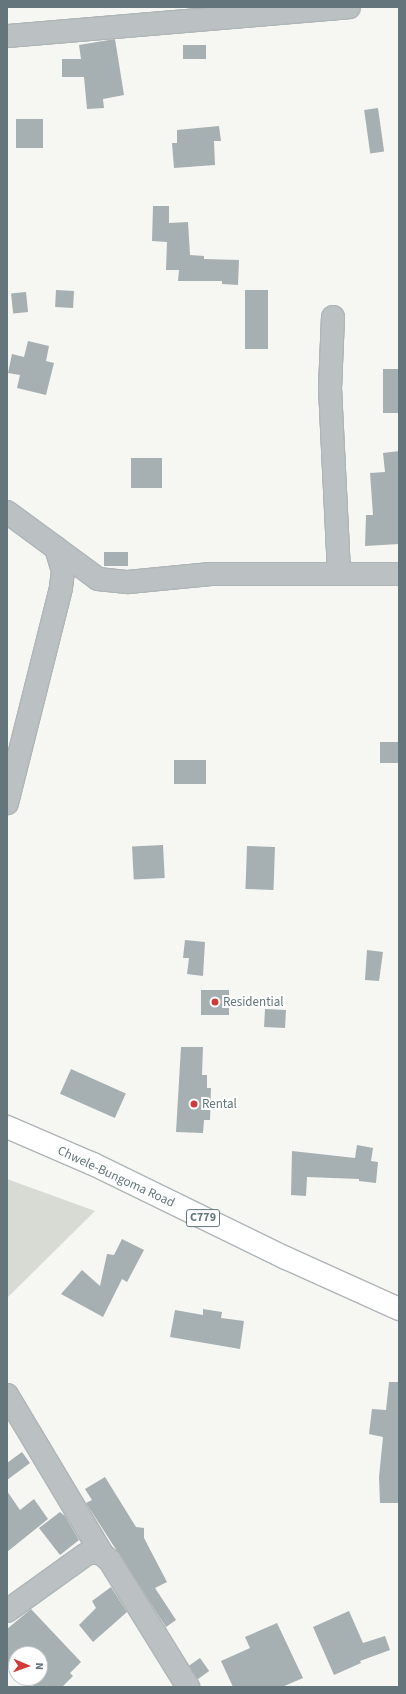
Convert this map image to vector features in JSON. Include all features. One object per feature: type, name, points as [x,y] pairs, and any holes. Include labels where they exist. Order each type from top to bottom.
[{"type":"main road","name":"Chwele-Bungoma Road","points":[[7,1127],[93,1164],[286,1258],[399,1309]]},
{"type":"street","points":[[7,36],[349,7]]},
{"type":"street","points":[[333,317],[330,388],[339,574]]},
{"type":"street","points":[[7,512],[98,579],[128,582],[211,574],[399,574]]},
{"type":"street","points":[[7,803],[61,588],[63,570],[56,548]]},
{"type":"street","points":[[7,1395],[102,1554],[110,1561],[188,1687]]},
{"type":"street","points":[[7,1611],[85,1555],[91,1552],[102,1554]]},
{"type":"shaded area","points":[[7,1179],[95,1211],[7,1298]]},
{"type":"building","points":[[115,39],[124,95],[103,99],[104,108],[87,109],[84,77],[62,77],[62,59],[81,59],[79,45]]},
{"type":"building","points":[[183,45],[206,45],[206,59],[183,59]]},
{"type":"building","points":[[378,108],[384,152],[370,154],[364,110]]},
{"type":"building","points":[[16,119],[43,119],[43,148],[16,148]]},
{"type":"building","points":[[219,126],[221,141],[214,141],[215,165],[174,168],[172,143],[177,143],[177,130]]},
{"type":"building","points":[[153,206],[169,206],[169,223],[188,222],[190,255],[204,256],[204,259],[239,260],[238,285],[222,284],[222,281],[178,281],[179,270],[166,270],[167,242],[152,241]]},
{"type":"building","points":[[56,290],[74,291],[73,308],[55,307]]},
{"type":"building","points":[[245,290],[268,290],[268,349],[245,349]]},
{"type":"building","points":[[26,292],[28,312],[13,313],[11,294]]},
{"type":"building","points":[[28,341],[49,346],[46,361],[54,363],[46,395],[17,388],[20,375],[8,373],[12,354],[24,357]]},
{"type":"building","points":[[383,369],[399,369],[399,413],[383,413]]},
{"type":"building","points":[[399,451],[399,544],[365,546],[366,515],[373,515],[370,473],[385,472],[383,453]]},
{"type":"building","points":[[131,458],[162,458],[162,488],[131,488]]},
{"type":"building","points":[[104,552],[128,552],[128,566],[104,566]]},
{"type":"building","points":[[380,742],[399,742],[399,763],[380,763]]},
{"type":"building","points":[[174,760],[206,760],[206,784],[174,784]]},
{"type":"building","points":[[163,845],[165,878],[134,880],[132,847]]},
{"type":"building","points":[[247,846],[275,847],[273,890],[245,889]]},
{"type":"building","points":[[185,940],[205,942],[203,976],[187,974],[189,958],[183,958]]},
{"type":"building","points":[[367,950],[383,952],[379,981],[365,980]]},
{"type":"building","name":"Residential","points":[[201,990],[229,990],[229,1015],[201,1015]]},
{"type":"building","points":[[265,1009],[286,1010],[285,1028],[264,1027]]},
{"type":"building","name":"Rental","points":[[181,1047],[203,1047],[202,1075],[207,1075],[207,1088],[211,1088],[210,1120],[204,1120],[203,1133],[176,1132]]},
{"type":"building","points":[[71,1069],[126,1093],[115,1118],[60,1094]]},
{"type":"building","points":[[357,1145],[373,1148],[371,1161],[378,1162],[376,1183],[359,1181],[359,1179],[307,1177],[306,1196],[291,1195],[292,1151],[355,1158]]},
{"type":"building","points":[[122,1239],[144,1250],[127,1282],[122,1279],[103,1317],[61,1294],[82,1270],[100,1286],[107,1254],[114,1255]]},
{"type":"building","points":[[203,1309],[222,1312],[221,1318],[244,1321],[240,1349],[170,1337],[175,1310],[203,1315]]},
{"type":"building","points":[[389,1382],[399,1382],[399,1503],[380,1503],[379,1477],[383,1437],[369,1434],[372,1409],[386,1410]]},
{"type":"building","points":[[22,1452],[30,1463],[7,1480],[7,1463]]},
{"type":"building","points":[[105,1477],[136,1527],[144,1528],[144,1538],[167,1582],[155,1588],[176,1620],[166,1627],[86,1503],[92,1500],[85,1489]]},
{"type":"building","points":[[7,1491],[20,1510],[34,1499],[48,1519],[7,1552]]},
{"type":"building","points":[[60,1512],[65,1516],[79,1540],[60,1555],[39,1528]]},
{"type":"building","points":[[111,1587],[127,1612],[93,1642],[79,1625],[96,1608],[92,1601]]},
{"type":"building","points":[[31,1609],[81,1662],[70,1673],[73,1676],[62,1687],[35,1687],[34,1686],[48,1686],[48,1646],[8,1646],[8,1665],[7,1629]]},
{"type":"building","points":[[349,1611],[363,1643],[385,1636],[390,1650],[360,1661],[361,1663],[334,1675],[313,1627]]},
{"type":"building","points":[[277,1623],[303,1678],[282,1687],[233,1687],[221,1661],[250,1648],[245,1637]]},
{"type":"building","points":[[200,1658],[209,1671],[198,1679],[189,1666]]},
{"type":"place","name":"Residential","points":[[215,1002]]},
{"type":"place","name":"Rental","points":[[194,1104]]}]
